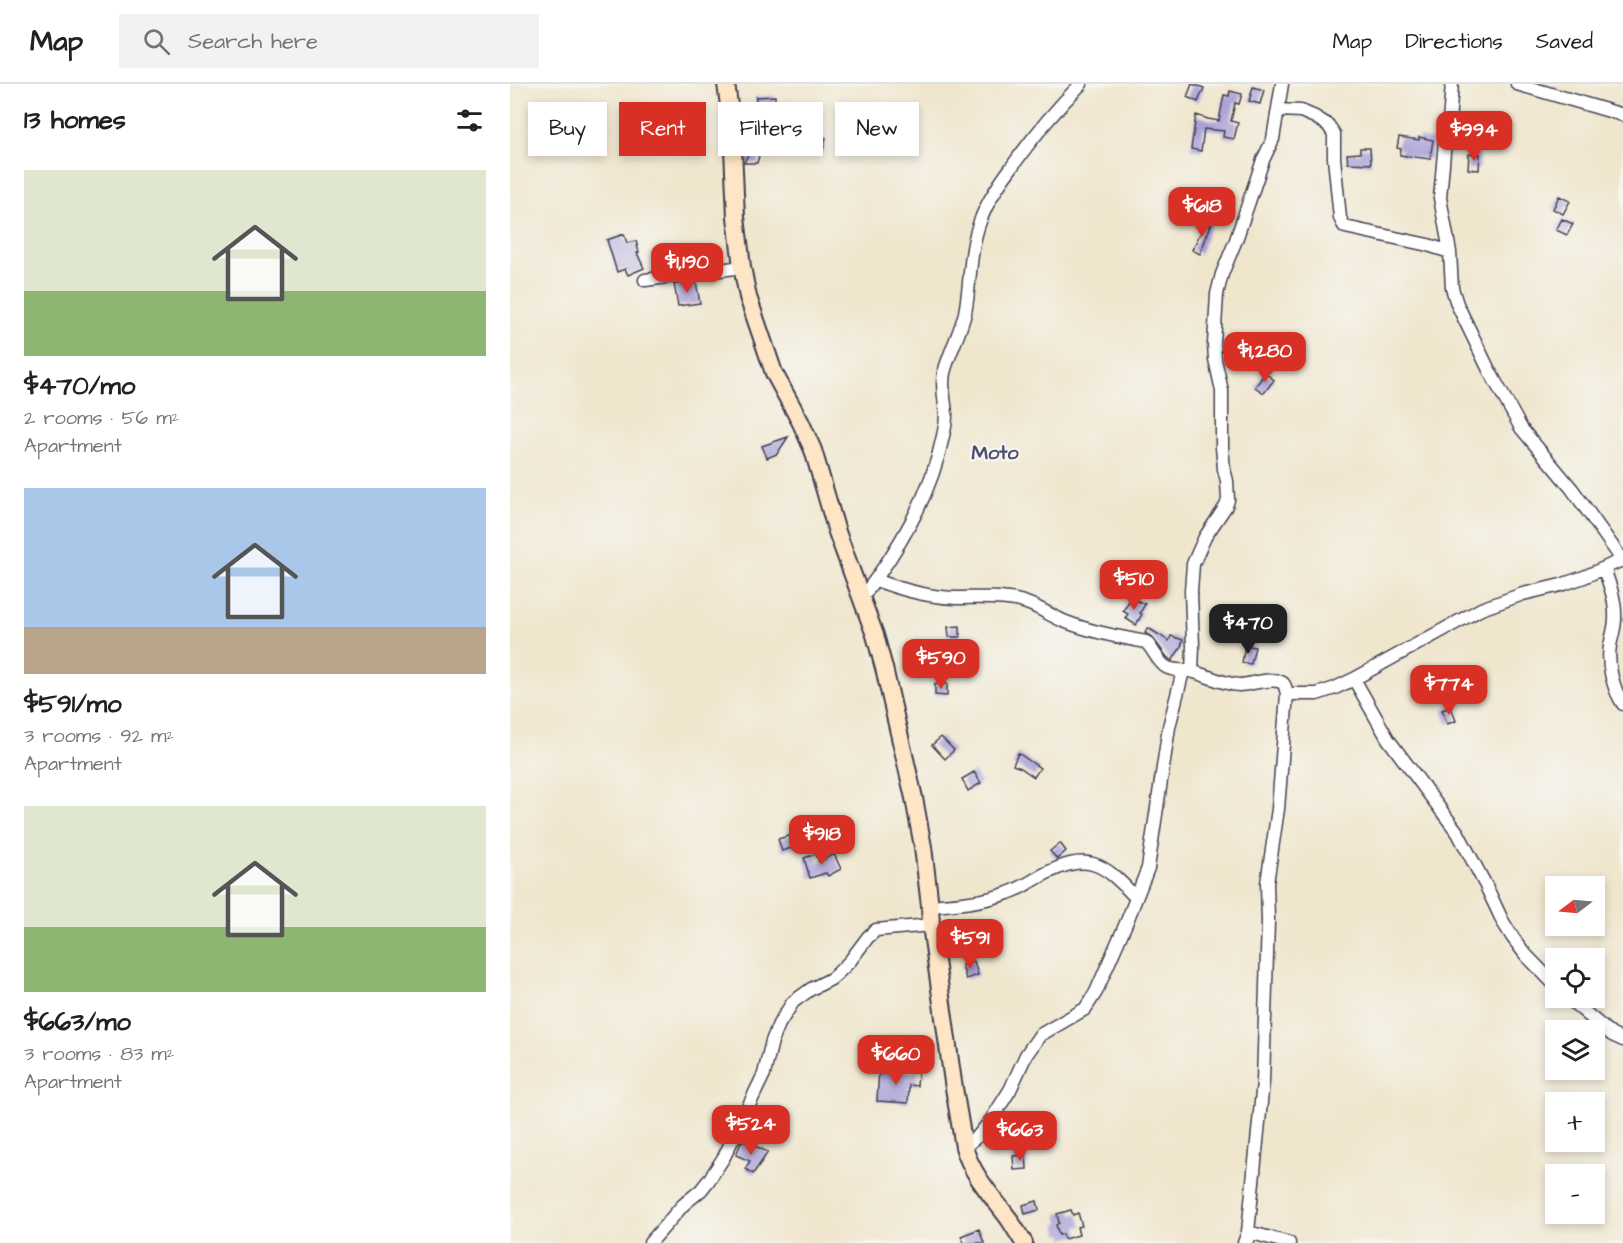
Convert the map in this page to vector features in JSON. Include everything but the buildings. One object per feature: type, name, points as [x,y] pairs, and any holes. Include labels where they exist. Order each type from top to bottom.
[{"type":"street","points":[[726,84],[732,126],[734,187],[742,267],[748,297],[774,373],[813,450],[837,532],[862,598],[884,668],[914,798],[923,847],[931,925],[953,1082],[966,1157],[975,1174],[1024,1243]]},
{"type":"street","points":[[862,598],[902,541],[938,458],[946,414],[944,372],[965,312],[980,220],[989,201],[1027,144],[1081,84]]},
{"type":"street","points":[[964,1147],[979,1135],[991,1120],[1010,1090],[1026,1055],[1040,1035],[1079,1013],[1089,1004],[1148,868],[1169,727],[1188,671],[1193,646],[1191,591],[1193,564],[1205,537],[1228,500],[1222,447],[1222,391],[1214,344],[1217,294],[1263,160],[1273,139],[1281,84]]},
{"type":"street","points":[[1287,694],[1317,694],[1354,679],[1481,609],[1522,594],[1573,581],[1623,561],[1572,489],[1521,428],[1507,405],[1457,304],[1452,288],[1450,252],[1440,198],[1452,84]]},
{"type":"street","points":[[1517,84],[1623,115]]},
{"type":"street","points":[[1278,110],[1301,111],[1328,125],[1334,134],[1334,158],[1342,224],[1346,227],[1450,252]]},
{"type":"street","points":[[645,280],[742,267]]},
{"type":"street","points":[[1604,568],[1616,615],[1609,649],[1610,662],[1617,695],[1623,704]]},
{"type":"street","points":[[876,580],[910,591],[939,596],[986,597],[1021,601],[1066,622],[1146,642],[1165,667],[1174,670],[1188,671],[1239,685],[1272,681],[1284,684],[1287,694],[1278,809],[1267,883],[1263,1082],[1247,1239],[1289,1243]]},
{"type":"street","points":[[1354,679],[1388,739],[1458,833],[1513,938],[1545,975]]},
{"type":"street","points":[[930,906],[1005,894],[1062,866],[1078,861],[1098,865],[1108,871],[1136,898]]},
{"type":"street","points":[[650,1243],[683,1204],[701,1190],[718,1167],[760,1085],[772,1041],[793,1002],[811,988],[838,973],[876,930],[931,925]]},
{"type":"street","points":[[1580,1008],[1612,1035],[1623,1040]]},
{"type":"district","name":"Moto","points":[[995,453]]}]
